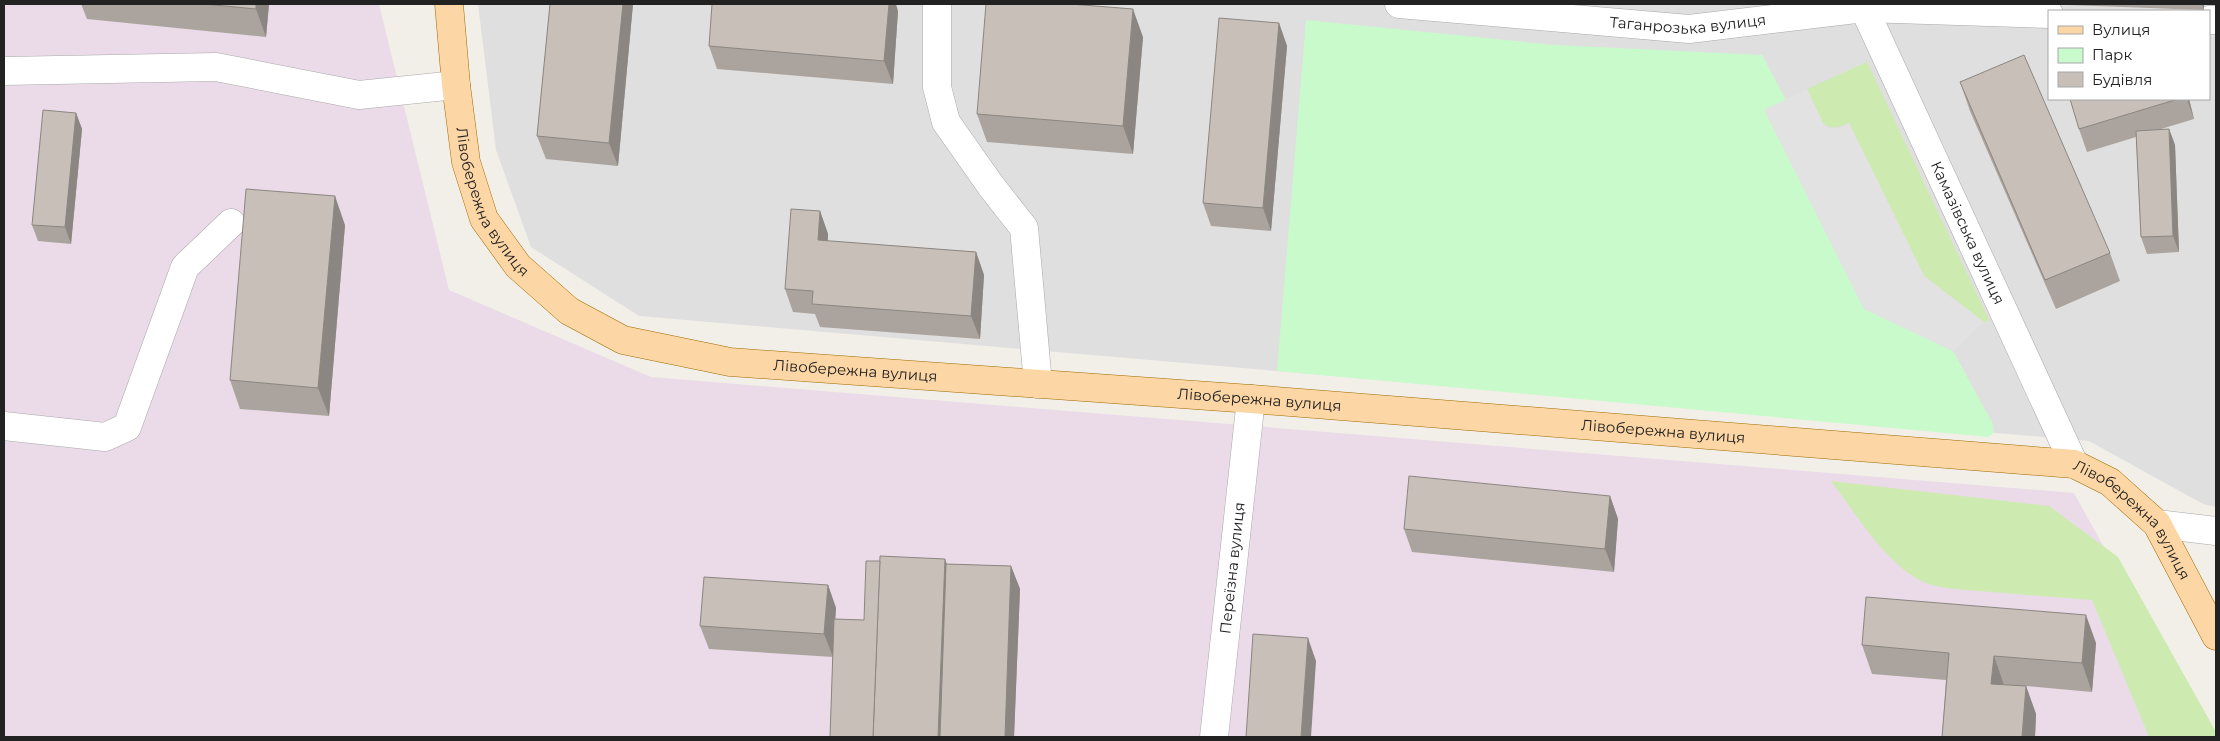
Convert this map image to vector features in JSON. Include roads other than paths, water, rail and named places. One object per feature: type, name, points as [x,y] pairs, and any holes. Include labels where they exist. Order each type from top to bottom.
[{"type":"main road","name":"Лівобережна вулиця","points":[[450,4],[456,85],[466,162],[484,219],[518,266],[570,311],[623,340],[730,362],[1251,399],[2074,464],[2110,482],[2157,524],[2216,636]]},
{"type":"street","points":[[936,4],[937,87],[946,122],[991,186],[1024,228],[1038,384]]},
{"type":"street","name":"Таганрозька вулиця","points":[[1411,4],[1688,29],[1863,6],[2048,14]]},
{"type":"street","name":"Камазівська вулиця","points":[[1863,6],[2074,464]]},
{"type":"street","points":[[4,71],[216,67],[359,95],[456,85]]},
{"type":"street","points":[[4,426],[105,437],[127,427],[186,267],[231,224]]},
{"type":"street","name":"Переїзна вулиця","points":[[1214,737],[1251,399]]},
{"type":"street","points":[[2157,524],[2216,531]]}]
